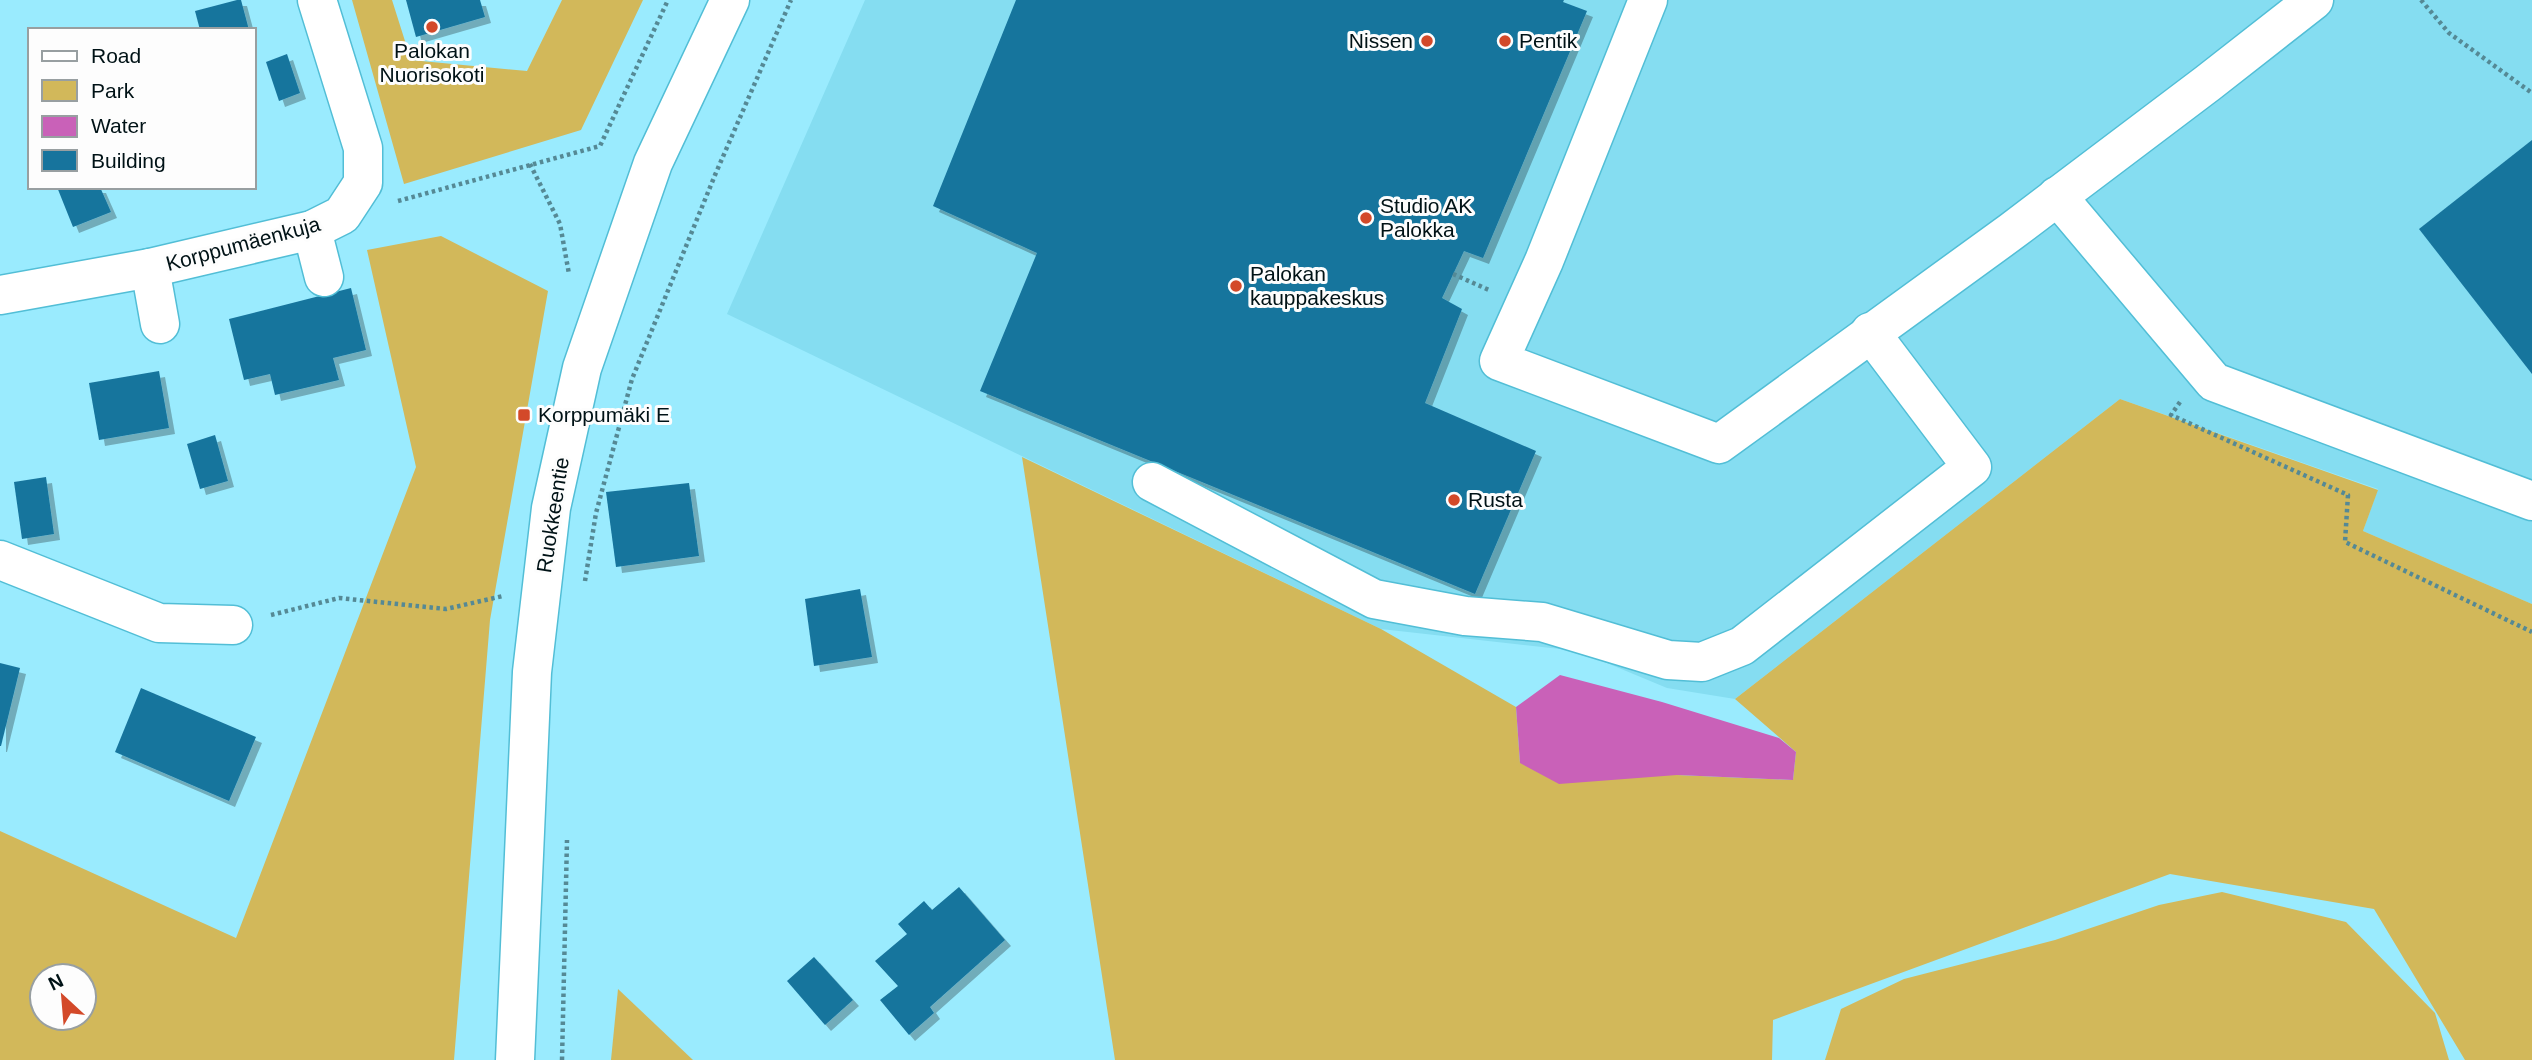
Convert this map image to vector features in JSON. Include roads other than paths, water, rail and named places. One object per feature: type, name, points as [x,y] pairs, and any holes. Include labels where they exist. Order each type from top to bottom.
[{"type":"street","name":"Korppumäenkuja","points":[[0,296],[150,268],[312,230],[342,215],[363,183],[363,148],[317,0]]},
{"type":"street","name":"Ruokkeentie","points":[[515,1060],[532,671],[551,508],[582,369],[653,163],[730,0]]},
{"type":"street","points":[[1648,0],[1544,261],[1499,361],[1718,444],[2057,196],[2314,0]]},
{"type":"street","points":[[2057,196],[2214,382],[2532,502]]},
{"type":"street","points":[[312,230],[324,277]]},
{"type":"street","points":[[150,268],[160,324]]},
{"type":"street","points":[[1152,482],[1374,599],[1465,617],[1542,622],[1668,660],[1702,662],[1742,646],[1972,467],[1870,332]]},
{"type":"street","points":[[0,560],[159,623],[233,625]]},
{"type":"water","points":[[1560,675],[1662,702],[1779,738],[1796,752],[1793,780],[1677,775],[1559,784],[1520,763],[1516,707]]},
{"type":"place","name":"Palokan Nuorisokoti","points":[[432,27]]},
{"type":"place","name":"Nissen","points":[[1427,41]]},
{"type":"place","name":"Pentik","points":[[1505,41]]},
{"type":"place","name":"Studio AK Palokka","points":[[1366,218]]},
{"type":"place","name":"Palokan kauppakeskus","points":[[1236,286]]},
{"type":"place","name":"Korppumäki E","points":[[524,415]]},
{"type":"place","name":"Rusta","points":[[1454,500]]}]
